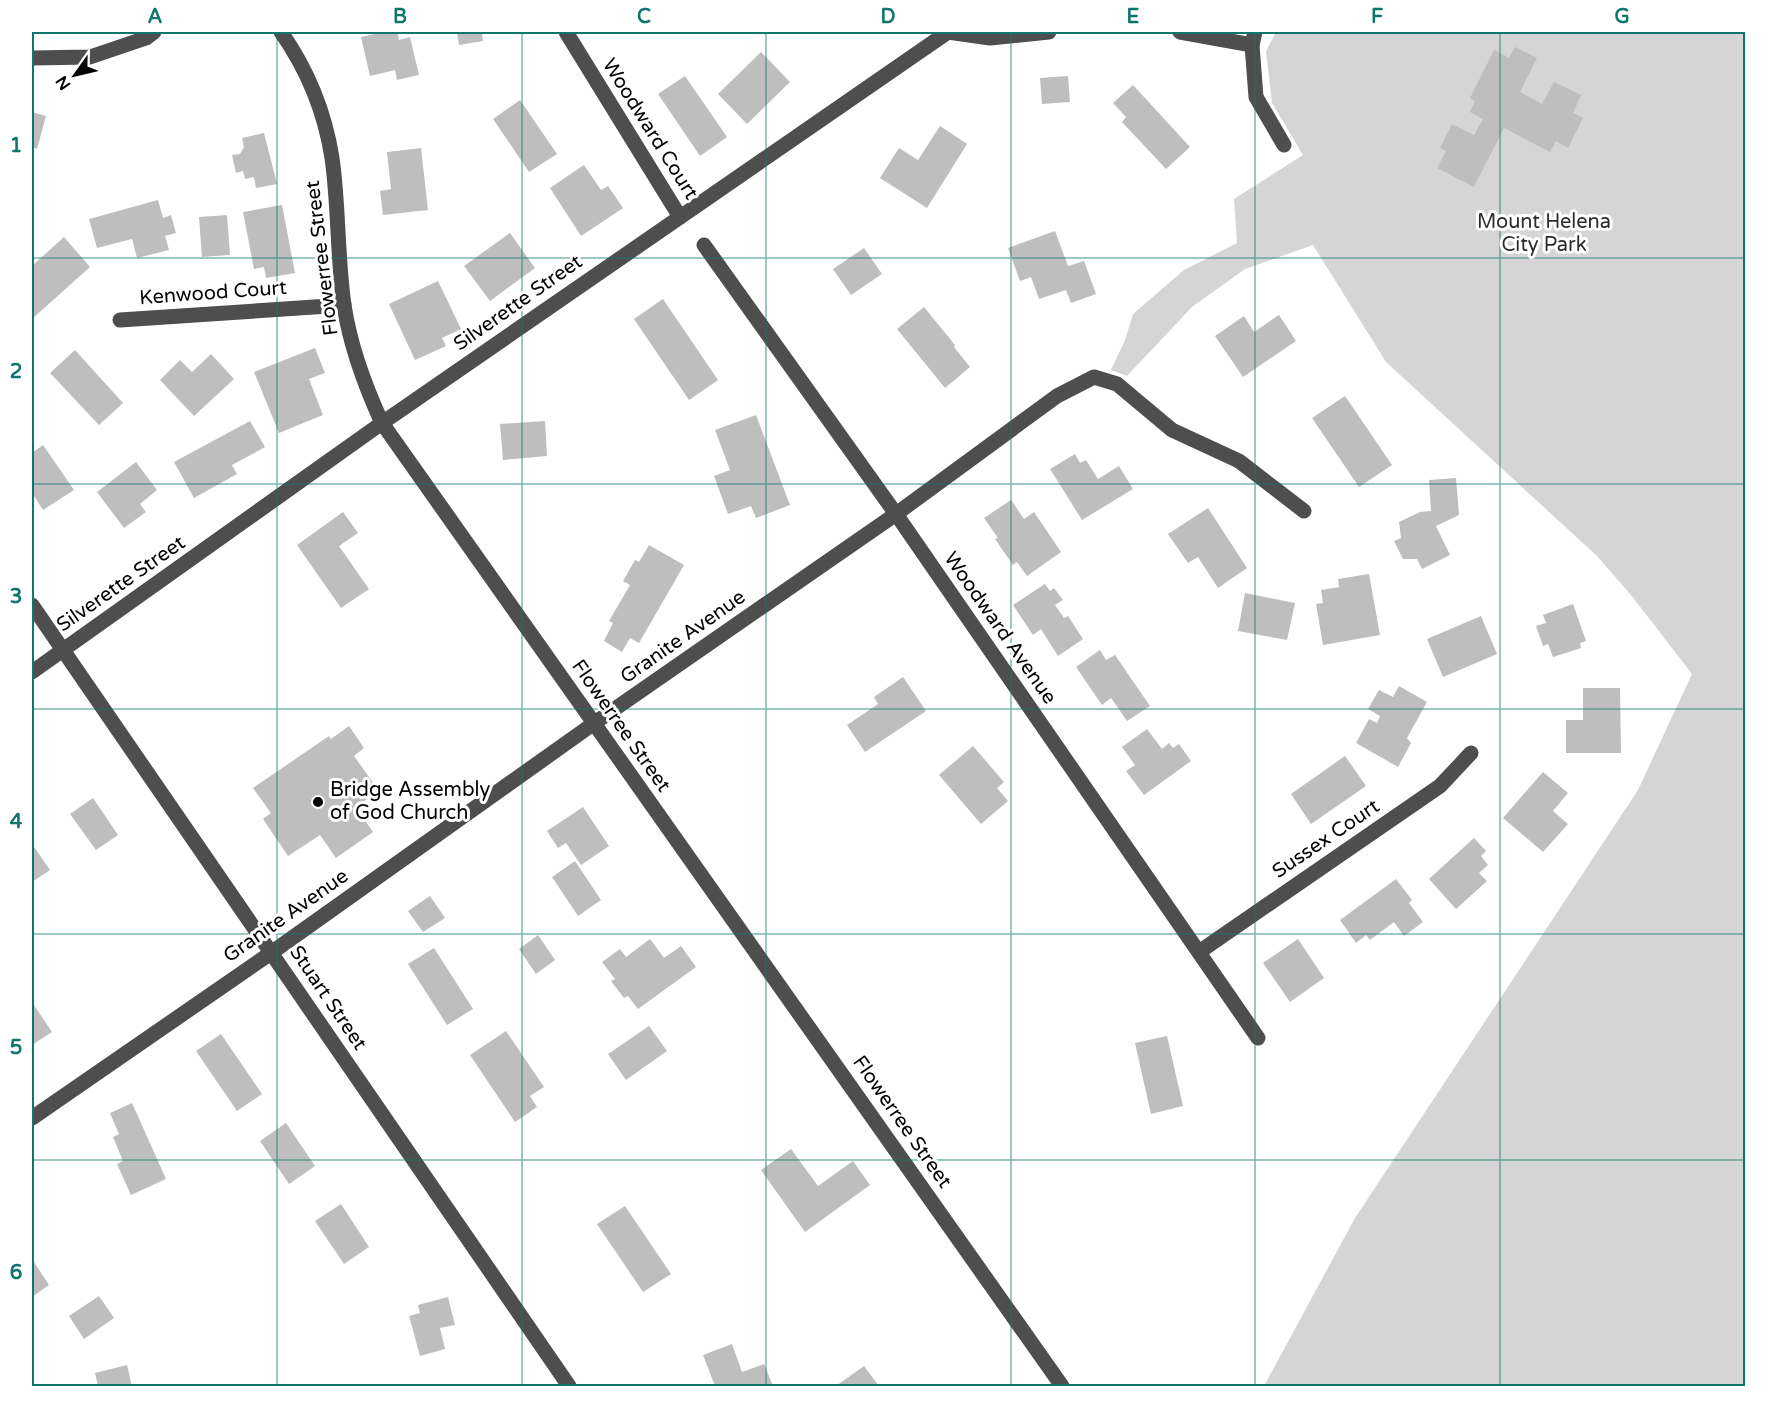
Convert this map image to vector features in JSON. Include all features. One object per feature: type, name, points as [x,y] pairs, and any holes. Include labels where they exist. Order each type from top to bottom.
[{"type":"street","points":[[32,58],[90,57],[146,38],[154,32]]},
{"type":"street","name":"Flowerree Street","points":[[281,32],[311,85],[322,113],[332,158],[344,305],[352,343],[382,423],[1062,1386]]},
{"type":"street","name":"Woodward Court","points":[[566,32],[680,217]]},
{"type":"street","name":"Silverette Street","points":[[32,672],[382,423],[948,32],[990,38],[1049,32]]},
{"type":"street","points":[[1180,32],[1253,38],[1256,97],[1284,145]]},
{"type":"street","name":"Woodward Avenue","points":[[704,245],[896,514],[1258,1038]]},
{"type":"street","name":"Kenwood Court","points":[[120,320],[344,305]]},
{"type":"street","name":"Granite Avenue","points":[[32,1118],[896,514],[1057,396],[1094,377],[1117,384],[1172,430],[1239,461],[1304,511]]},
{"type":"street","name":"Stuart Street","points":[[32,605],[569,1386]]},
{"type":"street","name":"Sussex Court","points":[[1199,952],[1440,786],[1471,753]]},
{"type":"green space","name":"Mount Helena City Park","points":[[1276,32],[1745,32],[1745,1386],[1264,1386],[1355,1218],[1638,790],[1692,674],[1631,595],[1597,556],[1386,362],[1313,245],[1245,269],[1192,307],[1127,376],[1111,370],[1125,340],[1133,314],[1184,270],[1237,243],[1234,199],[1303,155],[1272,103],[1266,51]]},
{"type":"building","points":[[397,32],[399,40],[410,37],[419,75],[397,80],[395,70],[370,76],[361,37]]},
{"type":"building","points":[[457,32],[482,32],[483,41],[459,45]]},
{"type":"building","points":[[1515,47],[1537,58],[1520,92],[1542,104],[1554,82],[1581,95],[1573,113],[1583,118],[1568,148],[1556,141],[1550,152],[1504,128],[1474,187],[1437,168],[1446,151],[1440,148],[1452,124],[1474,135],[1483,119],[1470,112],[1475,101],[1470,98],[1494,50],[1509,58]]},
{"type":"building","points":[[761,52],[790,82],[747,124],[718,94]]},
{"type":"building","points":[[685,76],[727,137],[700,156],[658,94]]},
{"type":"building","points":[[1068,76],[1070,102],[1042,104],[1040,78]]},
{"type":"building","points":[[1133,85],[1190,147],[1166,169],[1122,122],[1126,117],[1113,103]]},
{"type":"building","points":[[520,100],[557,154],[529,172],[493,119]]},
{"type":"building","points":[[32,112],[46,116],[37,149],[32,147]]},
{"type":"building","points":[[940,126],[967,144],[927,208],[880,178],[899,148],[918,160]]},
{"type":"building","points":[[264,133],[277,184],[256,188],[254,177],[245,179],[243,171],[236,173],[232,155],[240,154],[244,147],[242,138]]},
{"type":"building","points":[[421,148],[428,210],[383,215],[380,191],[391,189],[387,152]]},
{"type":"building","points":[[584,165],[601,190],[608,186],[623,208],[581,236],[550,188]]},
{"type":"building","points":[[158,200],[163,218],[171,215],[176,233],[165,236],[169,250],[137,258],[132,239],[97,248],[89,219]]},
{"type":"building","points":[[282,205],[295,273],[266,278],[264,267],[254,269],[243,212]]},
{"type":"building","points":[[227,215],[230,255],[202,257],[199,217]]},
{"type":"building","points":[[1055,231],[1068,266],[1084,261],[1096,294],[1071,303],[1066,290],[1039,299],[1031,277],[1020,281],[1008,248]]},
{"type":"building","points":[[510,233],[535,268],[490,301],[464,266]]},
{"type":"building","points":[[64,237],[90,267],[32,319],[32,266]]},
{"type":"building","points":[[864,248],[882,274],[851,295],[833,269]]},
{"type":"building","points":[[438,281],[461,329],[442,338],[446,346],[415,360],[389,304]]},
{"type":"building","points":[[663,299],[718,380],[689,400],[634,319]]},
{"type":"building","points":[[924,307],[970,367],[945,388],[897,329]]},
{"type":"building","points":[[1279,315],[1296,341],[1243,377],[1215,336],[1244,316],[1254,332]]},
{"type":"building","points":[[315,348],[325,373],[309,379],[323,415],[279,433],[254,372]]},
{"type":"building","points":[[75,350],[123,403],[99,425],[50,373]]},
{"type":"building","points":[[211,354],[234,379],[194,416],[160,380],[180,360],[192,372]]},
{"type":"building","points":[[1345,396],[1392,465],[1359,487],[1312,418]]},
{"type":"building","points":[[756,415],[790,505],[756,518],[751,506],[728,514],[714,476],[730,470],[715,430]]},
{"type":"building","points":[[250,421],[265,447],[232,465],[237,474],[194,498],[174,462]]},
{"type":"building","points":[[545,421],[547,456],[503,460],[500,424]]},
{"type":"building","points":[[43,445],[74,490],[43,510],[32,493],[32,453]]},
{"type":"building","points":[[1075,454],[1080,463],[1086,460],[1098,479],[1119,466],[1133,489],[1082,520],[1050,469]]},
{"type":"building","points":[[136,462],[157,490],[140,504],[146,512],[124,528],[97,492]]},
{"type":"building","points":[[1456,478],[1459,515],[1436,526],[1450,555],[1422,569],[1417,559],[1403,559],[1394,541],[1401,538],[1399,522],[1420,512],[1431,511],[1429,480]]},
{"type":"building","points":[[1011,500],[1024,519],[1034,512],[1061,552],[1027,576],[1017,562],[1013,565],[984,518]]},
{"type":"building","points":[[1208,508],[1247,568],[1218,588],[1198,557],[1188,563],[1168,534]]},
{"type":"building","points":[[343,512],[358,533],[339,546],[369,589],[341,608],[297,545]]},
{"type":"building","points":[[649,545],[684,565],[639,643],[630,638],[622,652],[604,641],[613,623],[609,621],[630,585],[623,581],[635,560],[639,562]]},
{"type":"building","points":[[1369,574],[1380,635],[1323,645],[1316,604],[1323,603],[1321,590],[1339,587],[1338,579]]},
{"type":"building","points":[[1045,584],[1050,591],[1054,588],[1063,600],[1055,605],[1064,618],[1068,616],[1083,639],[1058,656],[1041,629],[1033,635],[1013,605]]},
{"type":"building","points":[[1245,593],[1295,603],[1287,640],[1238,631]]},
{"type":"building","points":[[1573,604],[1586,641],[1580,643],[1581,648],[1553,657],[1548,644],[1543,646],[1536,626],[1546,623],[1543,615]]},
{"type":"building","points":[[1481,616],[1497,654],[1443,677],[1427,639]]},
{"type":"building","points":[[1100,650],[1106,660],[1115,655],[1150,706],[1127,721],[1111,698],[1102,705],[1076,667]]},
{"type":"building","points":[[903,677],[926,711],[865,752],[847,725],[878,704],[874,697]]},
{"type":"building","points":[[1399,686],[1427,702],[1407,738],[1411,743],[1398,767],[1356,743],[1369,719],[1377,723],[1380,716],[1368,709],[1379,690],[1393,697]]},
{"type":"building","points":[[1583,688],[1620,688],[1621,753],[1566,753],[1566,720],[1583,720]]},
{"type":"building","points":[[349,726],[364,748],[354,756],[379,791],[356,807],[373,832],[336,858],[320,835],[288,856],[263,819],[271,813],[253,788],[329,736],[331,739]]},
{"type":"building","points":[[1147,729],[1162,749],[1169,743],[1173,748],[1179,744],[1191,761],[1144,795],[1126,771],[1135,765],[1122,747]]},
{"type":"building","points":[[973,746],[1004,782],[997,788],[1008,801],[981,824],[939,775]]},
{"type":"building","points":[[1345,756],[1366,786],[1311,824],[1291,794]]},
{"type":"building","points":[[1543,772],[1568,793],[1553,811],[1568,824],[1543,852],[1503,818]]},
{"type":"building","points":[[93,798],[118,835],[96,850],[70,814]]},
{"type":"building","points":[[583,807],[609,846],[581,865],[566,843],[558,848],[547,831]]},
{"type":"building","points":[[1474,838],[1486,851],[1481,856],[1488,865],[1479,873],[1487,881],[1456,909],[1429,879]]},
{"type":"building","points":[[32,844],[50,870],[32,882]]},
{"type":"building","points":[[575,861],[601,900],[578,916],[552,877]]},
{"type":"building","points":[[1396,879],[1412,900],[1409,903],[1423,922],[1404,936],[1394,922],[1370,940],[1366,935],[1356,943],[1340,920]]},
{"type":"building","points":[[430,896],[445,918],[423,932],[408,911]]},
{"type":"building","points":[[538,935],[555,960],[536,974],[519,949]]},
{"type":"building","points":[[650,939],[664,958],[681,946],[696,967],[638,1009],[628,996],[624,998],[611,981],[615,979],[602,962],[620,949],[626,957]]},
{"type":"building","points":[[1298,939],[1324,978],[1290,1002],[1263,963]]},
{"type":"building","points":[[434,948],[473,1009],[447,1025],[408,964]]},
{"type":"building","points":[[32,1002],[52,1032],[32,1045]]},
{"type":"building","points":[[649,1026],[667,1051],[626,1080],[608,1054]]},
{"type":"building","points":[[506,1031],[544,1087],[530,1096],[537,1107],[515,1122],[470,1055]]},
{"type":"building","points":[[221,1034],[262,1094],[237,1111],[196,1051]]},
{"type":"building","points":[[1167,1036],[1183,1106],[1151,1114],[1135,1043]]},
{"type":"building","points":[[132,1103],[166,1179],[131,1195],[117,1164],[123,1161],[113,1137],[119,1134],[110,1113]]},
{"type":"building","points":[[286,1123],[315,1166],[289,1184],[260,1141]]},
{"type":"building","points":[[791,1149],[818,1186],[853,1161],[870,1185],[805,1232],[761,1170]]},
{"type":"building","points":[[341,1204],[369,1247],[344,1264],[315,1221]]},
{"type":"building","points":[[625,1206],[671,1274],[643,1292],[597,1224]]},
{"type":"building","points":[[32,1259],[49,1285],[32,1297]]},
{"type":"building","points":[[99,1296],[114,1318],[84,1339],[69,1316]]},
{"type":"building","points":[[448,1297],[455,1325],[440,1328],[445,1349],[420,1356],[409,1316],[420,1313],[418,1305]]},
{"type":"building","points":[[732,1344],[742,1372],[764,1364],[773,1386],[715,1386],[703,1355]]},
{"type":"building","points":[[127,1365],[132,1386],[98,1386],[95,1373]]},
{"type":"building","points":[[864,1366],[879,1386],[836,1386]]},
{"type":"place","name":"Bridge Assembly of God Church","points":[[318,802]]}]
